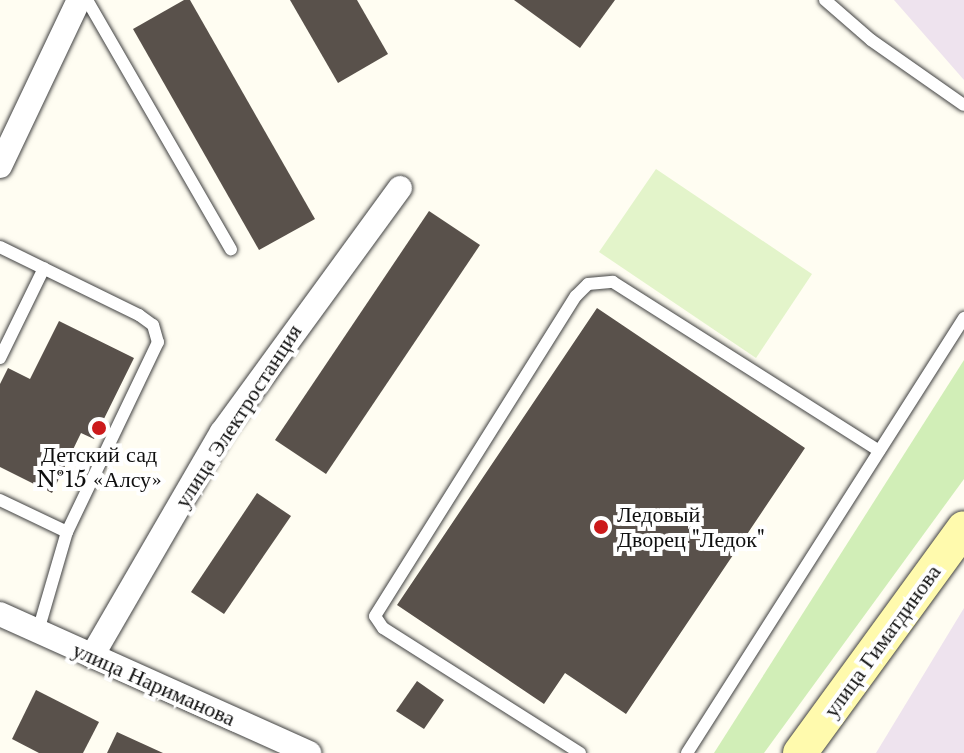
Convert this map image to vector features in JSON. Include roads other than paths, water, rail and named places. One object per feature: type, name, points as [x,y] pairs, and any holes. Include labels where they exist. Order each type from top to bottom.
[{"type":"main road","name":"улица Гиматдинова","points":[[800,753],[964,528]]},
{"type":"street","points":[[0,166],[79,0]]},
{"type":"street","name":"улица Электростанция","points":[[92,656],[222,432],[400,188]]},
{"type":"street","name":"улица Нариманова","points":[[0,614],[309,753]]},
{"type":"lane","points":[[87,0],[231,249]]},
{"type":"lane","points":[[825,0],[871,40],[964,105]]},
{"type":"lane","points":[[0,247],[139,315],[153,325],[158,342],[67,532],[38,631]]},
{"type":"lane","points":[[0,358],[44,268]]},
{"type":"lane","points":[[580,753],[383,628],[375,616],[576,296],[588,284],[613,282],[879,451]]},
{"type":"lane","points":[[687,753],[964,318]]},
{"type":"lane","points":[[0,500],[67,532]]},
{"type":"place","name":"Детский сад №15 «Алсу»","points":[[99,428]]},
{"type":"place","name":"Ледовый Дворец \"Ледок\"","points":[[601,527]]}]
